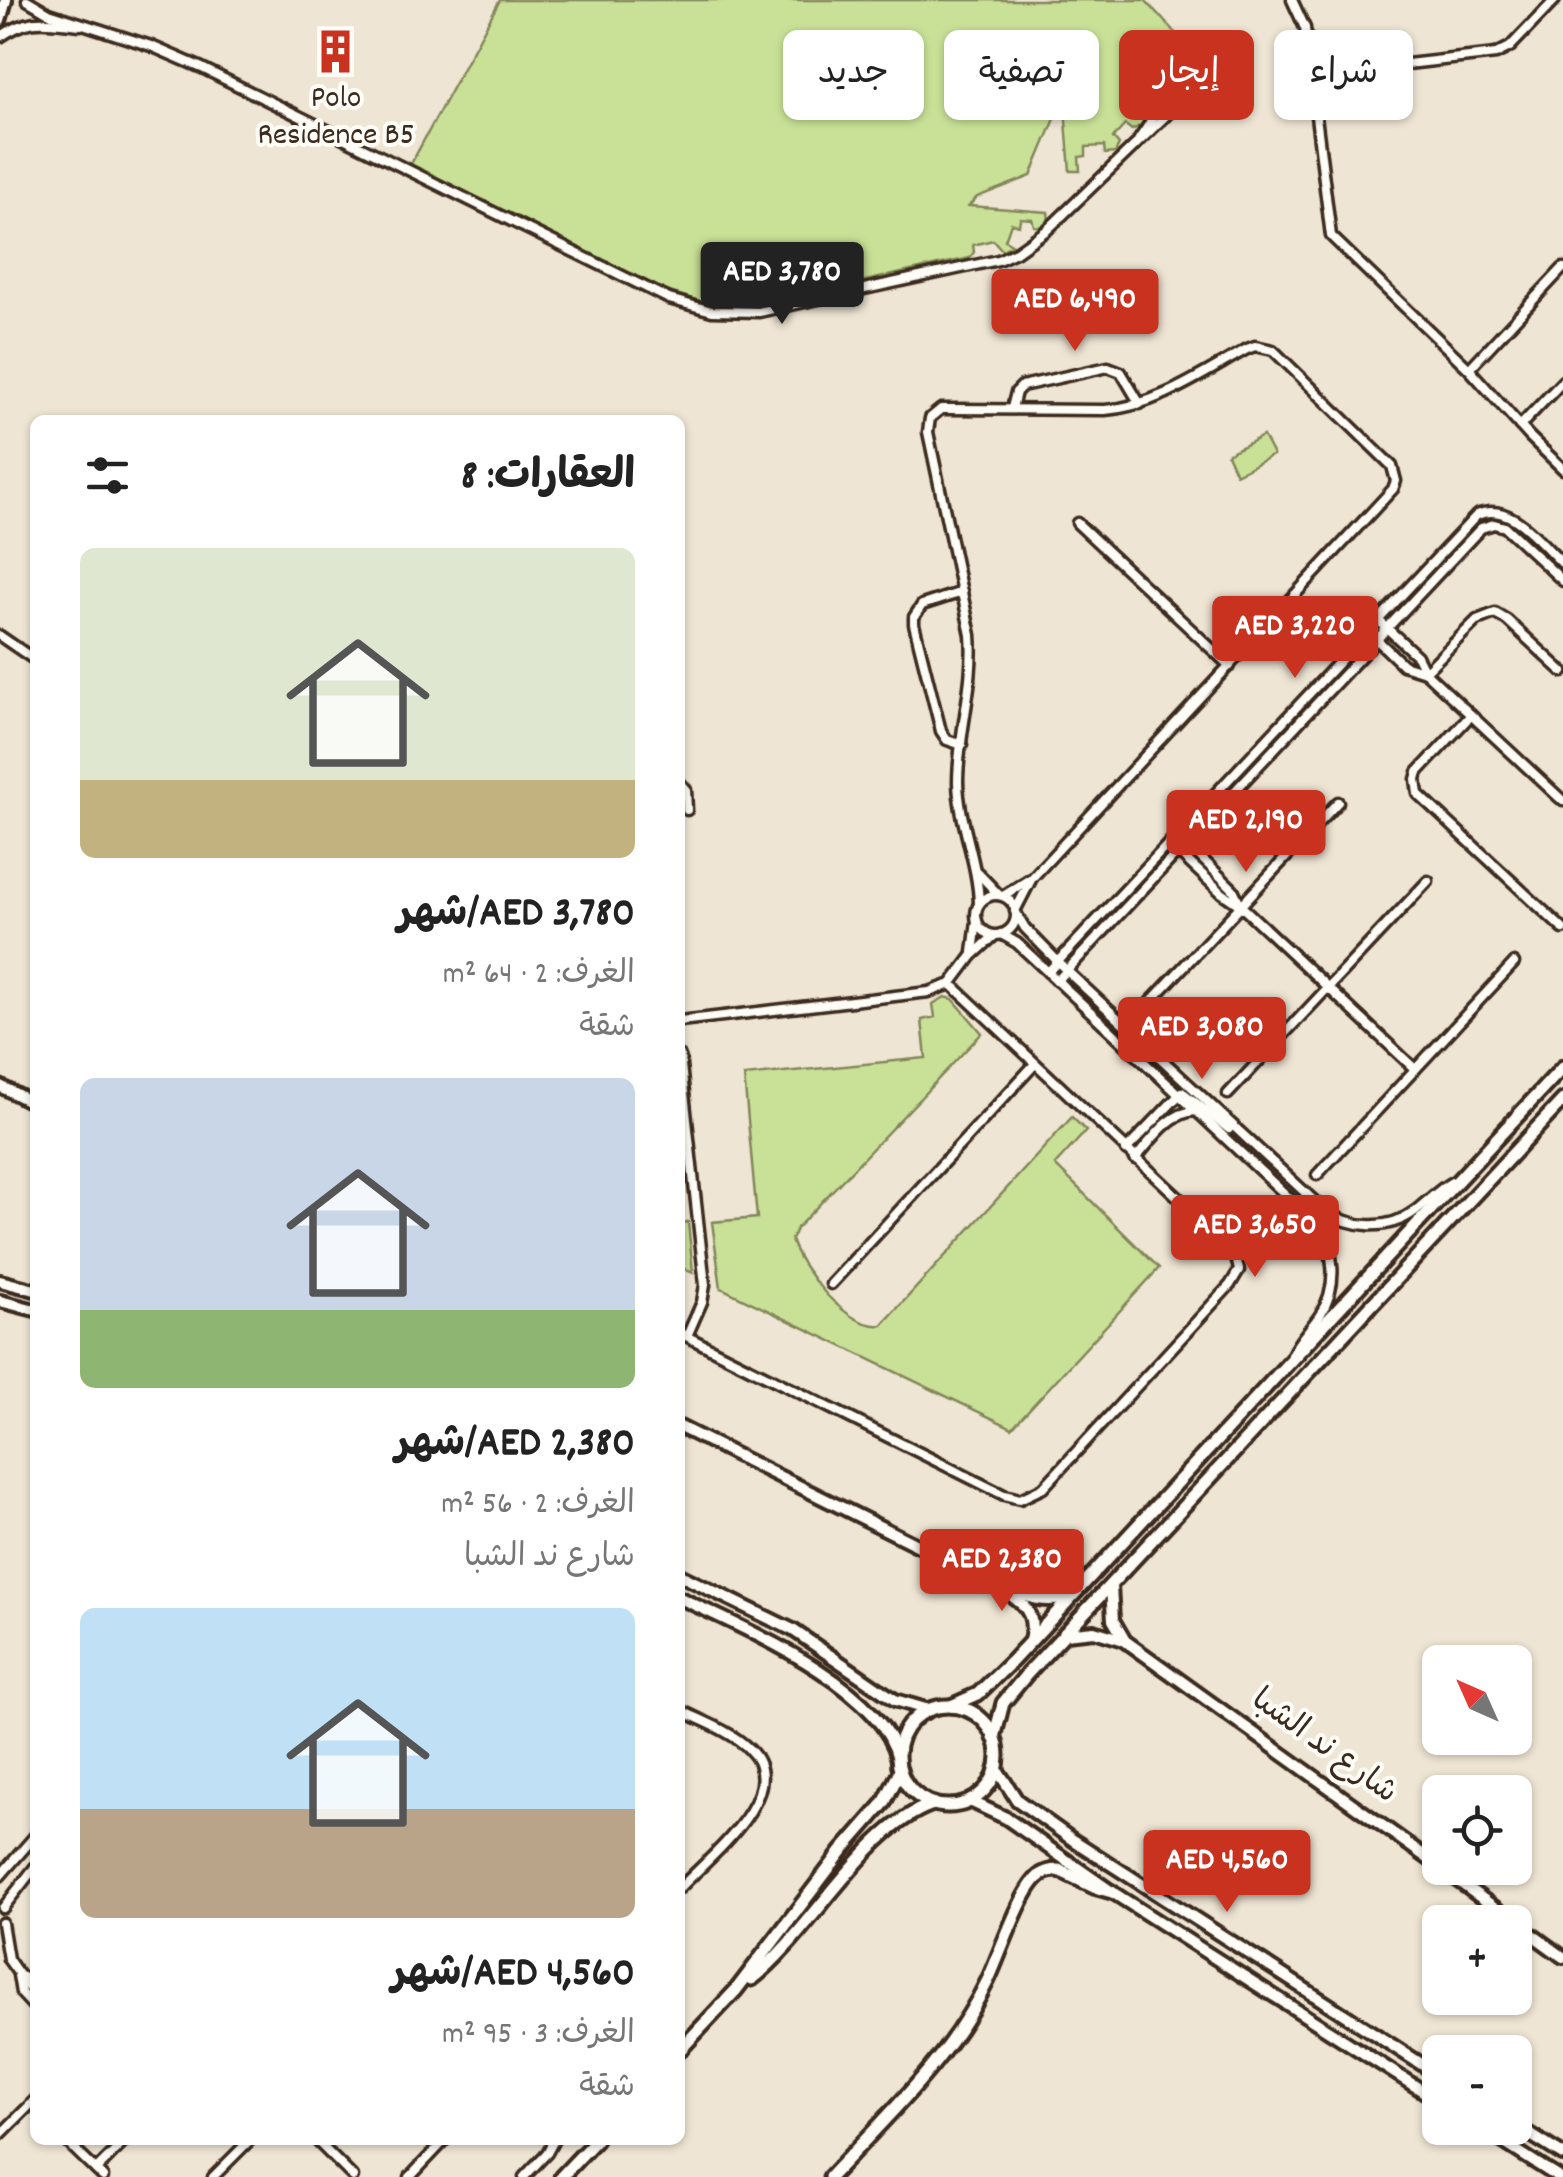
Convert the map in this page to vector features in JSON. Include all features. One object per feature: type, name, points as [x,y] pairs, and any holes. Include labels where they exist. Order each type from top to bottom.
[{"type":"main road","points":[[685,2045],[736,1990],[884,1802],[899,1765],[906,1729],[929,1710],[951,1706],[978,1694],[1563,1067]]},
{"type":"main road","points":[[899,1765],[912,1792],[933,1804],[945,1806],[970,1800],[986,1787],[996,1768],[994,1738],[1008,1696],[1563,1100]]},
{"type":"main road","points":[[951,1706],[978,1716],[994,1738]]},
{"type":"main road","points":[[736,1990],[770,1963],[892,1826],[933,1804]]},
{"type":"main road","points":[[830,2177],[954,2037],[986,1986],[1026,1894],[1038,1876],[1059,1870],[1094,1888],[1112,1892]]},
{"type":"main road","points":[[562,2177],[591,2145]]},
{"type":"street","points":[[0,21],[6,0]]},
{"type":"street","points":[[27,0],[42,10],[151,46],[202,68],[669,299],[727,313],[774,310],[998,260],[1032,242],[1183,98],[1186,83],[1176,70],[1159,70],[1151,77],[1148,86],[1152,114],[1138,140]]},
{"type":"street","points":[[1292,0],[1304,30]]},
{"type":"street","points":[[1413,63],[1496,54],[1510,46],[1555,0]]},
{"type":"street","points":[[0,37],[24,23],[40,20],[84,24]]},
{"type":"street","points":[[1316,120],[1331,236],[1468,368],[1563,468]]},
{"type":"street","points":[[1468,368],[1563,268]]},
{"type":"street","points":[[972,956],[979,904],[958,791],[972,655],[928,425],[930,418],[941,410],[1105,410],[1140,404],[1246,349],[1264,347],[1280,356],[1387,460],[1395,473],[1393,489],[1032,878],[979,904]]},
{"type":"street","points":[[1012,408],[1022,386],[1108,366],[1120,372],[1140,404]]},
{"type":"street","points":[[1520,426],[1563,381]]},
{"type":"street","points":[[1048,972],[1471,520],[1484,512],[1506,513],[1563,564]]},
{"type":"street","points":[[1077,523],[1230,666]]},
{"type":"street","points":[[1057,981],[1478,531],[1490,525],[1504,527],[1563,581]]},
{"type":"street","points":[[962,592],[928,601],[914,617],[941,731],[947,740],[962,745]]},
{"type":"street","points":[[1425,672],[1477,620],[1488,614],[1502,616],[1563,672]]},
{"type":"street","points":[[1378,620],[1420,660],[1425,672],[1563,801]]},
{"type":"street","points":[[1368,631],[1404,665],[1425,672]]},
{"type":"street","points":[[0,636],[30,657]]},
{"type":"street","points":[[1471,715],[1418,772],[1418,794],[1563,929]]},
{"type":"street","points":[[685,789],[687,810]]},
{"type":"street","points":[[1142,1012],[1338,802]]},
{"type":"street","points":[[1177,834],[1233,890],[1241,906]]},
{"type":"street","points":[[1169,844],[1415,1069]]},
{"type":"street","points":[[975,869],[1066,971],[1324,1211],[1359,1225],[1380,1225],[1406,1217],[1461,1177]]},
{"type":"street","points":[[685,1020],[930,992],[951,984],[972,956],[1012,926],[1032,878]]},
{"type":"street","points":[[1228,1094],[1428,881]]},
{"type":"street","points":[[977,922],[984,931],[1017,943],[1317,1224],[1327,1242],[1332,1271],[1328,1297],[1290,1359]]},
{"type":"street","points":[[1317,1175],[1514,962]]},
{"type":"street","points":[[685,1336],[1012,1498],[1029,1498],[1043,1488],[1236,1278],[1238,1261],[1230,1246],[951,984]]},
{"type":"street","points":[[831,1284],[1034,1065]]},
{"type":"street","points":[[0,1086],[30,1101]]},
{"type":"street","points":[[1126,1150],[1179,1094],[1186,1092],[1223,1126],[1234,1128]]},
{"type":"street","points":[[685,1100],[706,1284],[702,1302],[685,1332]]},
{"type":"street","points":[[1135,1159],[1173,1118],[1196,1111]]},
{"type":"street","points":[[0,1281],[30,1289]]},
{"type":"street","points":[[0,1301],[30,1309]]},
{"type":"street","points":[[685,1429],[1034,1601],[1071,1597]]},
{"type":"street","points":[[685,1577],[793,1630],[895,1700],[929,1710]]},
{"type":"street","points":[[991,1582],[1030,1613],[1030,1640]]},
{"type":"street","points":[[1111,1586],[1113,1620],[1124,1640]]},
{"type":"street","points":[[685,1600],[774,1644],[840,1687],[878,1717],[891,1736],[899,1765]]},
{"type":"street","points":[[1065,1634],[1094,1631],[1124,1640]]},
{"type":"street","name":"شارع ند الشبا","points":[[1124,1640],[1422,1855]]},
{"type":"street","points":[[685,1713],[747,1747],[758,1762],[763,1780],[755,1807],[685,1883]]},
{"type":"street","points":[[996,1768],[1017,1800],[1073,1840],[1422,2064]]},
{"type":"street","points":[[970,1800],[1006,1818],[1112,1892],[1422,2090]]},
{"type":"street","points":[[0,1876],[30,1842]]},
{"type":"street","points":[[8,1959],[1,1924],[2,1904],[30,1873]]},
{"type":"street","name":"شارع ند الشبا","points":[[1463,1885],[1563,1957]]},
{"type":"street","points":[[0,1952],[30,1991]]},
{"type":"street","points":[[18,1975],[30,1980]]},
{"type":"street","points":[[18,1975],[21,1993],[30,2003]]},
{"type":"street","points":[[0,2135],[30,2109]]},
{"type":"street","points":[[1532,2135],[1563,2156]]},
{"type":"street","points":[[70,2145],[100,2174],[122,2145]]},
{"type":"street","points":[[213,2177],[245,2145]]},
{"type":"street","points":[[321,2145],[354,2177]]},
{"type":"street","points":[[410,2177],[438,2145]]},
{"type":"street","points":[[524,2177],[551,2145]]},
{"type":"street","points":[[1507,2145],[1558,2177]]},
{"type":"street","points":[[221,2169],[229,2177]]},
{"type":"green space","points":[[500,0],[1145,0],[1172,30],[1119,30],[1119,120],[1146,120],[1145,123],[1132,130],[1125,125],[1113,138],[1119,145],[1115,153],[1105,154],[1104,146],[1086,147],[1086,156],[1079,157],[1080,171],[1070,171],[1066,120],[1099,120],[1099,30],[944,30],[944,120],[1054,120],[1031,176],[977,197],[969,206],[1048,212],[1049,220],[1040,227],[1034,226],[1032,219],[1020,218],[1019,225],[1011,223],[1005,240],[1013,245],[1002,250],[993,240],[973,245],[970,258],[746,307],[712,305],[663,290],[411,164]]},
{"type":"green space","points":[[1263,436],[1273,455],[1236,474],[1227,454]]},
{"type":"green space","points":[[945,997],[953,999],[982,1033],[796,1229],[791,1240],[815,1281],[840,1308],[868,1324],[882,1325],[1072,1117],[1086,1131],[1055,1165],[1159,1268],[1012,1428],[721,1288],[712,1222],[757,1218],[744,1076],[926,1058],[922,1020],[935,1017],[933,1004]]},
{"type":"green space","points":[[688,1222],[693,1273],[685,1269]]},
{"type":"place","name":"Polo Residence B5","points":[[336,52]]}]
